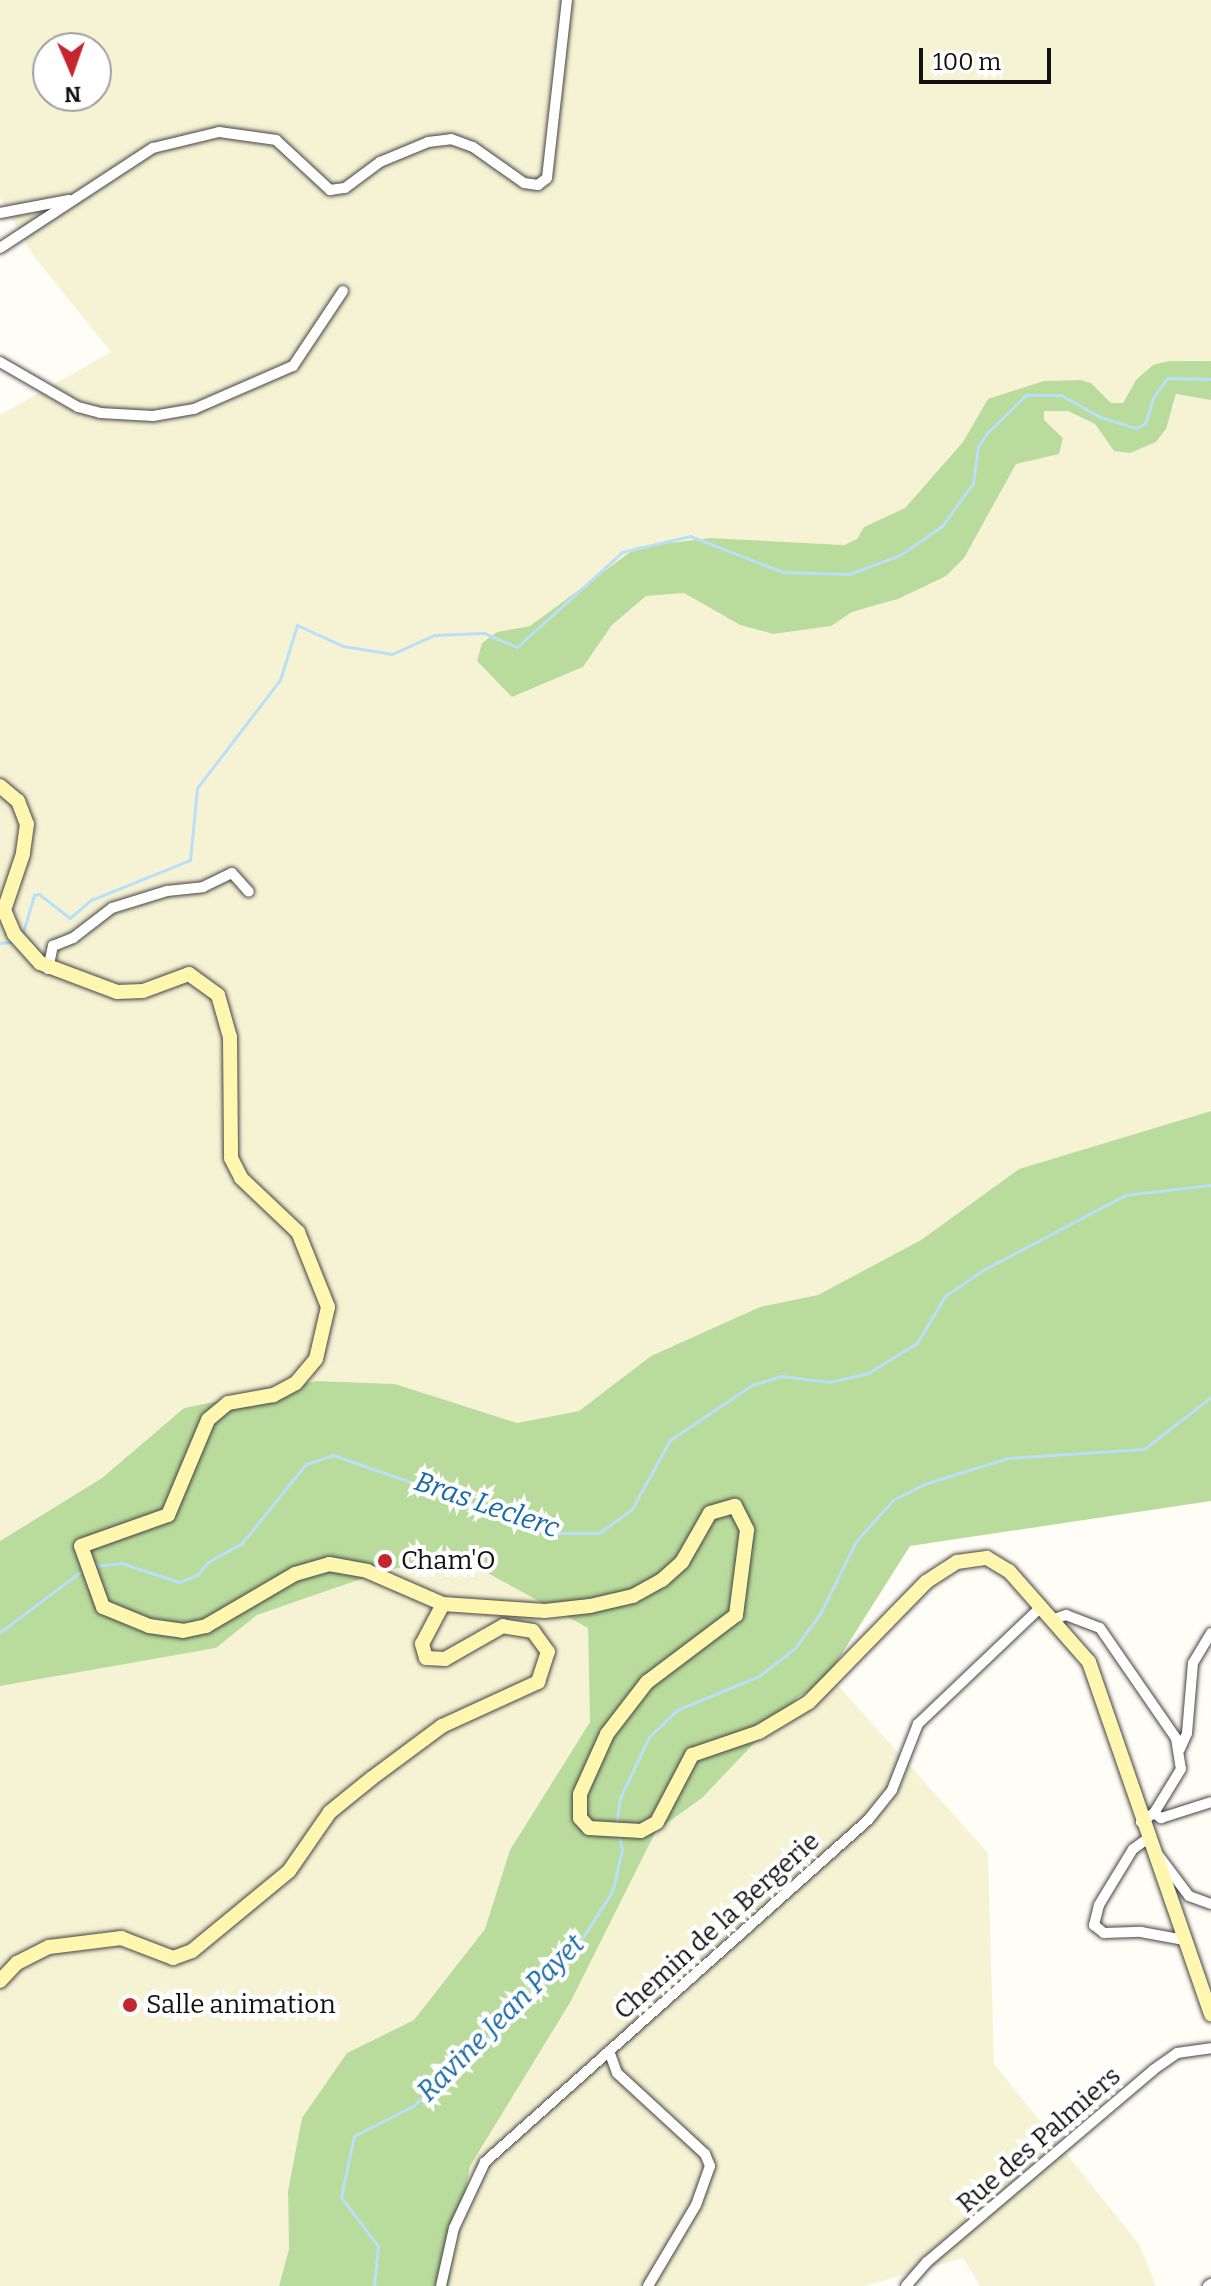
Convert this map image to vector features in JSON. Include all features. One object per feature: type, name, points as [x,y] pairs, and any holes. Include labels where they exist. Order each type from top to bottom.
[{"type":"main road","points":[[0,786],[18,801],[27,824],[23,854],[5,898],[14,934],[25,948],[48,969],[103,989],[131,993],[189,974],[218,995],[230,1037],[231,1158],[241,1178],[298,1232],[328,1307],[316,1359],[296,1383],[273,1395],[228,1403],[208,1420],[168,1515],[87,1541],[80,1551],[97,1597],[112,1612],[183,1631],[206,1626],[295,1574],[329,1564],[367,1571],[443,1604],[545,1611],[633,1596],[672,1572],[710,1513],[727,1504],[741,1511],[747,1530],[736,1615],[658,1670],[607,1734],[580,1794],[583,1825],[641,1831],[657,1822],[692,1755],[759,1732],[809,1702],[943,1570],[972,1558],[987,1558],[1009,1571],[1089,1662],[1103,1693],[1152,1854],[1211,2014]]},
{"type":"main road","points":[[0,1981],[17,1963],[49,1947],[121,1938],[173,1958],[192,1951],[289,1871],[330,1812],[372,1778],[442,1726],[538,1682],[548,1652],[533,1631],[503,1626],[445,1659],[426,1658],[422,1644],[443,1604]]},
{"type":"street","points":[[0,248],[26,235],[72,199],[153,148],[219,132],[276,140],[330,190],[345,188],[380,162],[428,142],[451,139],[473,147],[524,183],[538,185],[547,178],[567,0]]},
{"type":"street","points":[[0,213],[72,199]]},
{"type":"street","points":[[0,362],[78,407],[100,413],[153,416],[194,409],[293,366],[343,291]]},
{"type":"street","points":[[48,969],[53,946],[73,938],[112,908],[167,891],[203,887],[232,873],[249,892]]},
{"type":"street","name":"Chemin de la Bergerie","points":[[441,2286],[454,2228],[485,2162],[876,1813],[892,1790],[918,1724],[1041,1607]]},
{"type":"street","points":[[1052,1620],[1066,1615],[1087,1620],[1111,1638],[1180,1749]]},
{"type":"street","points":[[1141,1822],[1154,1813],[1181,1769],[1180,1749],[1187,1733],[1193,1663],[1211,1633]]},
{"type":"street","points":[[1154,1813],[1161,1818],[1211,1802]]},
{"type":"street","points":[[1147,1839],[1133,1849],[1094,1925],[1104,1933],[1141,1932],[1184,1940]]},
{"type":"street","points":[[1152,1854],[1189,1896],[1211,1904]]},
{"type":"street","name":"Rue des Palmiers","points":[[906,2286],[927,2262],[1153,2070],[1177,2053],[1211,2048]]},
{"type":"street","points":[[609,2051],[617,2073],[705,2154],[710,2166],[696,2205],[648,2286]]},
{"type":"shaded area","points":[[0,0],[1211,0],[1211,361],[1189,360],[1136,380],[1123,403],[1111,403],[1091,383],[963,442],[905,508],[864,527],[857,539],[844,545],[710,538],[637,547],[530,626],[497,632],[482,643],[477,661],[513,697],[583,667],[612,625],[645,596],[684,593],[740,625],[772,634],[831,626],[852,612],[887,603],[920,587],[978,532],[1016,464],[1063,438],[1044,420],[1043,411],[1068,411],[1095,424],[1114,451],[1174,407],[1176,394],[1211,400],[1211,1111],[1019,1169],[921,1240],[818,1295],[760,1307],[651,1356],[579,1411],[517,1423],[395,1384],[317,1381],[184,1408],[102,1478],[0,1541],[0,415],[111,352],[32,254],[0,197]]},
{"type":"shaded area","points":[[460,1558],[588,1628],[590,1722],[510,1850],[485,1929],[414,2020],[347,2053],[288,2191],[289,2249],[279,2286],[0,2286],[0,1686],[216,1648],[257,1615],[387,1570]]},
{"type":"shaded area","points":[[834,1681],[988,1853],[994,2064],[1139,2244],[1156,2286],[980,2286],[963,2258],[864,2286],[448,2286],[470,2166],[571,2001],[656,1831],[702,1798],[799,1696]]},
{"type":"green space","points":[[1169,361],[1211,361],[1211,400],[1176,394],[1166,429],[1156,442],[1130,453],[1114,451],[1095,424],[1068,411],[1044,411],[1044,420],[1063,438],[1059,454],[1016,464],[964,558],[946,576],[898,599],[852,612],[831,626],[773,634],[740,625],[684,593],[646,596],[612,625],[583,667],[512,697],[477,661],[482,643],[497,632],[530,626],[637,547],[710,538],[844,545],[857,539],[864,527],[905,508],[963,442],[988,399],[1044,381],[1080,380],[1091,383],[1111,403],[1123,403],[1136,380],[1153,365]]},
{"type":"green space","points":[[1211,1111],[1211,1501],[910,1546],[829,1674],[834,1681],[799,1696],[702,1798],[656,1831],[571,2001],[470,2166],[448,2286],[279,2286],[289,2249],[288,2191],[302,2118],[347,2053],[414,2020],[485,1929],[510,1850],[590,1722],[588,1628],[460,1558],[387,1570],[257,1615],[216,1648],[0,1686],[0,1541],[102,1478],[184,1408],[317,1381],[395,1384],[517,1423],[579,1411],[651,1356],[760,1307],[818,1295],[921,1240],[1019,1169]]},
{"type":"waterway","points":[[22,936],[34,895],[39,894],[70,918],[91,900],[190,860],[197,788],[280,680],[297,625],[343,646],[392,654],[434,635],[484,633],[517,647],[622,552],[690,536],[783,572],[849,574],[900,555],[942,526],[973,483],[978,447],[986,434],[1026,395],[1061,395],[1100,417],[1136,428],[1145,424],[1153,398],[1167,378],[1211,379]]},
{"type":"waterway","points":[[0,943],[12,942]]},
{"type":"waterway","name":"Bras Leclerc","points":[[94,1566],[121,1563],[179,1582],[197,1575],[208,1562],[241,1544],[306,1464],[333,1455],[557,1533],[599,1533],[632,1509],[670,1440],[752,1385],[781,1376],[830,1382],[868,1373],[917,1343],[945,1296],[983,1270],[1125,1195],[1211,1185]]},
{"type":"waterway","name":"Ravine Jean Payet","points":[[616,1826],[620,1798],[649,1737],[677,1710],[759,1676],[795,1648],[820,1614],[856,1541],[893,1500],[924,1484],[1008,1458],[1144,1449],[1211,1397]]},
{"type":"waterway","name":"Bras Leclerc","points":[[0,1632],[83,1570]]},
{"type":"waterway","name":"Ravine Jean Payet","points":[[374,2286],[378,2246],[341,2197],[354,2136],[413,2106],[491,2034],[539,1977],[577,1946],[612,1892],[622,1850],[618,1833]]},
{"type":"place","name":"Cham'O","points":[[385,1561]]},
{"type":"place","name":"Salle animation","points":[[130,2005]]}]
